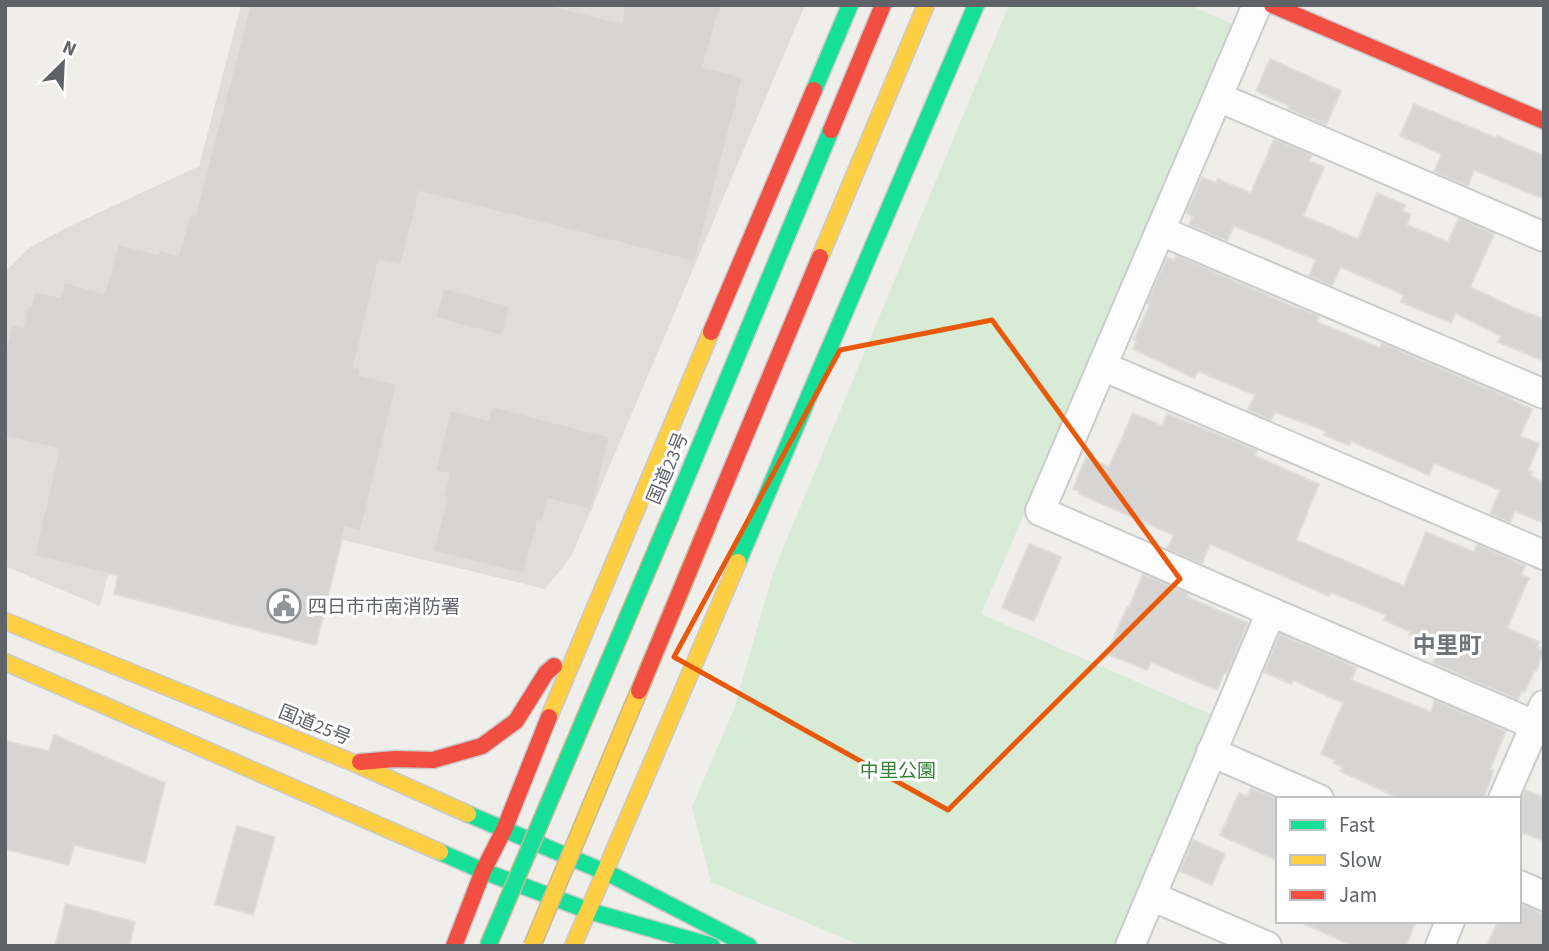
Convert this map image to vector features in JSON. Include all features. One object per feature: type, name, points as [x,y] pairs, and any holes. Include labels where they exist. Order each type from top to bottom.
[{"type":"main road","points":[[454,946],[850,5]]},
{"type":"main road","name":"国道23号","points":[[488,946],[883,5]]},
{"type":"main road","points":[[532,946],[926,5]]},
{"type":"main road","points":[[573,946],[976,5]]},
{"type":"main road","points":[[1272,5],[1544,121]]},
{"type":"main road","name":"国道25号","points":[[5,621],[354,763],[606,872],[749,946]]},
{"type":"main road","points":[[354,763],[395,759],[433,760],[482,746],[516,721],[546,673],[581,639]]},
{"type":"main road","points":[[5,662],[483,872],[589,911],[712,946]]},
{"type":"street","points":[[1257,5],[1040,511],[1271,612],[1541,719],[1504,797]]},
{"type":"street","points":[[1218,97],[1544,237]]},
{"type":"street","points":[[1161,231],[1544,394]]},
{"type":"street","points":[[1102,366],[1544,555]]},
{"type":"street","points":[[1130,946],[1271,612]]},
{"type":"street","points":[[1211,752],[1314,797]]},
{"type":"street","points":[[1521,886],[1544,896]]},
{"type":"street","points":[[1151,896],[1267,946]]},
{"type":"street","points":[[1440,946],[1449,923]]},
{"type":"highlighted area","points":[[992,320],[1180,579],[948,810],[674,657],[840,350]]},
{"type":"shaded area","points":[[241,5],[805,5],[571,557],[545,589],[130,488],[100,606],[5,566],[5,272],[29,248],[199,166]]},
{"type":"green space","name":"中里公園","points":[[1009,5],[1189,5],[1235,25],[981,614],[1215,716],[1117,946],[862,946],[711,882],[692,807],[734,709],[774,570]]},
{"type":"building","points":[[250,5],[550,5],[622,23],[624,5],[721,5],[703,67],[743,77],[695,262],[420,192],[401,266],[379,260],[354,367],[360,369],[359,375],[397,384],[361,531],[345,527],[316,645],[114,594],[118,576],[34,556],[59,449],[5,437],[5,353],[12,325],[23,327],[28,305],[31,306],[35,291],[60,297],[64,282],[103,293],[118,244],[158,254],[159,250],[178,255],[190,214],[195,215]]},
{"type":"building","points":[[1270,59],[1341,91],[1326,125],[1288,109],[1289,106],[1256,91]]},
{"type":"building","points":[[1414,104],[1544,156],[1544,199],[1474,170],[1468,186],[1434,172],[1442,154],[1400,136]]},
{"type":"building","points":[[1274,139],[1312,155],[1309,161],[1324,167],[1303,216],[1358,239],[1377,193],[1405,205],[1403,211],[1411,214],[1407,225],[1448,242],[1459,218],[1494,234],[1470,287],[1544,319],[1544,361],[1498,342],[1501,336],[1455,313],[1451,323],[1401,302],[1404,295],[1341,267],[1332,286],[1309,276],[1316,260],[1234,226],[1227,241],[1189,225],[1193,216],[1186,213],[1202,177],[1216,183],[1218,179],[1251,193]]},
{"type":"building","points":[[1176,255],[1319,316],[1317,322],[1380,348],[1382,343],[1532,409],[1520,436],[1539,444],[1528,470],[1532,472],[1530,476],[1544,482],[1544,523],[1515,511],[1510,523],[1490,514],[1500,490],[1434,463],[1429,475],[1351,441],[1349,445],[1324,435],[1326,431],[1275,412],[1271,420],[1248,410],[1255,395],[1198,371],[1194,378],[1133,349],[1137,341],[1134,340],[1150,304],[1147,303],[1167,257],[1174,260]]},
{"type":"building","points":[[444,288],[510,306],[502,336],[435,318]]},
{"type":"building","points":[[492,406],[610,437],[591,510],[548,499],[542,522],[538,521],[524,574],[433,551],[447,498],[443,497],[449,474],[435,471],[450,410],[488,420]]},
{"type":"building","points":[[1133,413],[1162,426],[1167,414],[1257,450],[1255,456],[1319,484],[1296,540],[1404,586],[1426,532],[1474,552],[1477,544],[1525,566],[1521,575],[1529,578],[1507,628],[1539,642],[1537,647],[1544,650],[1525,692],[1522,691],[1518,700],[1433,663],[1439,648],[1384,620],[1386,615],[1331,592],[1329,596],[1210,544],[1202,564],[1167,549],[1174,535],[1079,494],[1080,491],[1073,489],[1086,457],[1109,467]]},
{"type":"building","points":[[1029,544],[1061,557],[1034,621],[1002,608]]},
{"type":"building","points":[[1143,574],[1188,594],[1187,597],[1248,623],[1227,674],[1224,673],[1217,690],[1151,662],[1147,670],[1107,654]]},
{"type":"building","points":[[1280,634],[1357,667],[1351,680],[1431,712],[1435,700],[1506,731],[1490,769],[1493,770],[1492,775],[1484,797],[1397,797],[1340,771],[1342,767],[1334,763],[1335,760],[1321,754],[1343,703],[1293,680],[1291,684],[1264,672]]},
{"type":"building","points":[[54,735],[165,783],[145,863],[74,845],[69,865],[5,849],[5,741],[49,751]]},
{"type":"building","points":[[1251,788],[1276,798],[1276,860],[1220,835],[1239,793],[1247,796]]},
{"type":"building","points":[[1525,790],[1544,798],[1544,841],[1521,832],[1521,799]]},
{"type":"building","points":[[237,826],[275,837],[253,915],[215,904]]},
{"type":"building","points":[[1193,840],[1225,854],[1212,885],[1180,871]]},
{"type":"building","points":[[66,904],[135,922],[129,946],[55,946]]},
{"type":"building","points":[[1521,904],[1544,914],[1544,946],[1487,946],[1497,923],[1521,923]]},
{"type":"building","points":[[1302,923],[1415,923],[1406,946],[1353,946]]},
{"type":"traffic: fast","points":[[814,90],[850,5]]},
{"type":"traffic: fast","points":[[738,562],[976,5]]},
{"type":"traffic: fast","points":[[671,515],[831,130]]},
{"type":"traffic: fast","points":[[488,946],[671,515]]},
{"type":"traffic: fast","points":[[468,814],[600,870]]},
{"type":"traffic: fast","points":[[440,852],[584,909]]},
{"type":"traffic: fast","points":[[606,872],[749,946]]},
{"type":"traffic: fast","points":[[589,911],[712,946]]},
{"type":"traffic: slow","points":[[820,257],[926,5]]},
{"type":"traffic: slow","points":[[549,717],[711,332]]},
{"type":"traffic: slow","points":[[573,946],[738,562]]},
{"type":"traffic: slow","points":[[5,621],[354,763],[468,814]]},
{"type":"traffic: slow","points":[[5,662],[440,852]]},
{"type":"traffic: slow","points":[[532,946],[639,691]]},
{"type":"traffic: jam","points":[[831,130],[883,5]]},
{"type":"traffic: jam","points":[[1272,5],[1544,121]]},
{"type":"traffic: jam","points":[[711,332],[814,90]]},
{"type":"traffic: jam","points":[[708,525],[820,257]]},
{"type":"traffic: jam","points":[[639,691],[708,525]]},
{"type":"traffic: jam","points":[[360,762],[433,760],[482,746],[516,721],[546,673],[554,666]]},
{"type":"traffic: jam","points":[[454,946],[549,717]]},
{"type":"place","name":"四日市市南消防署","points":[[284,606]]},
{"type":"district","name":"中里町","points":[[1447,645]]}]
